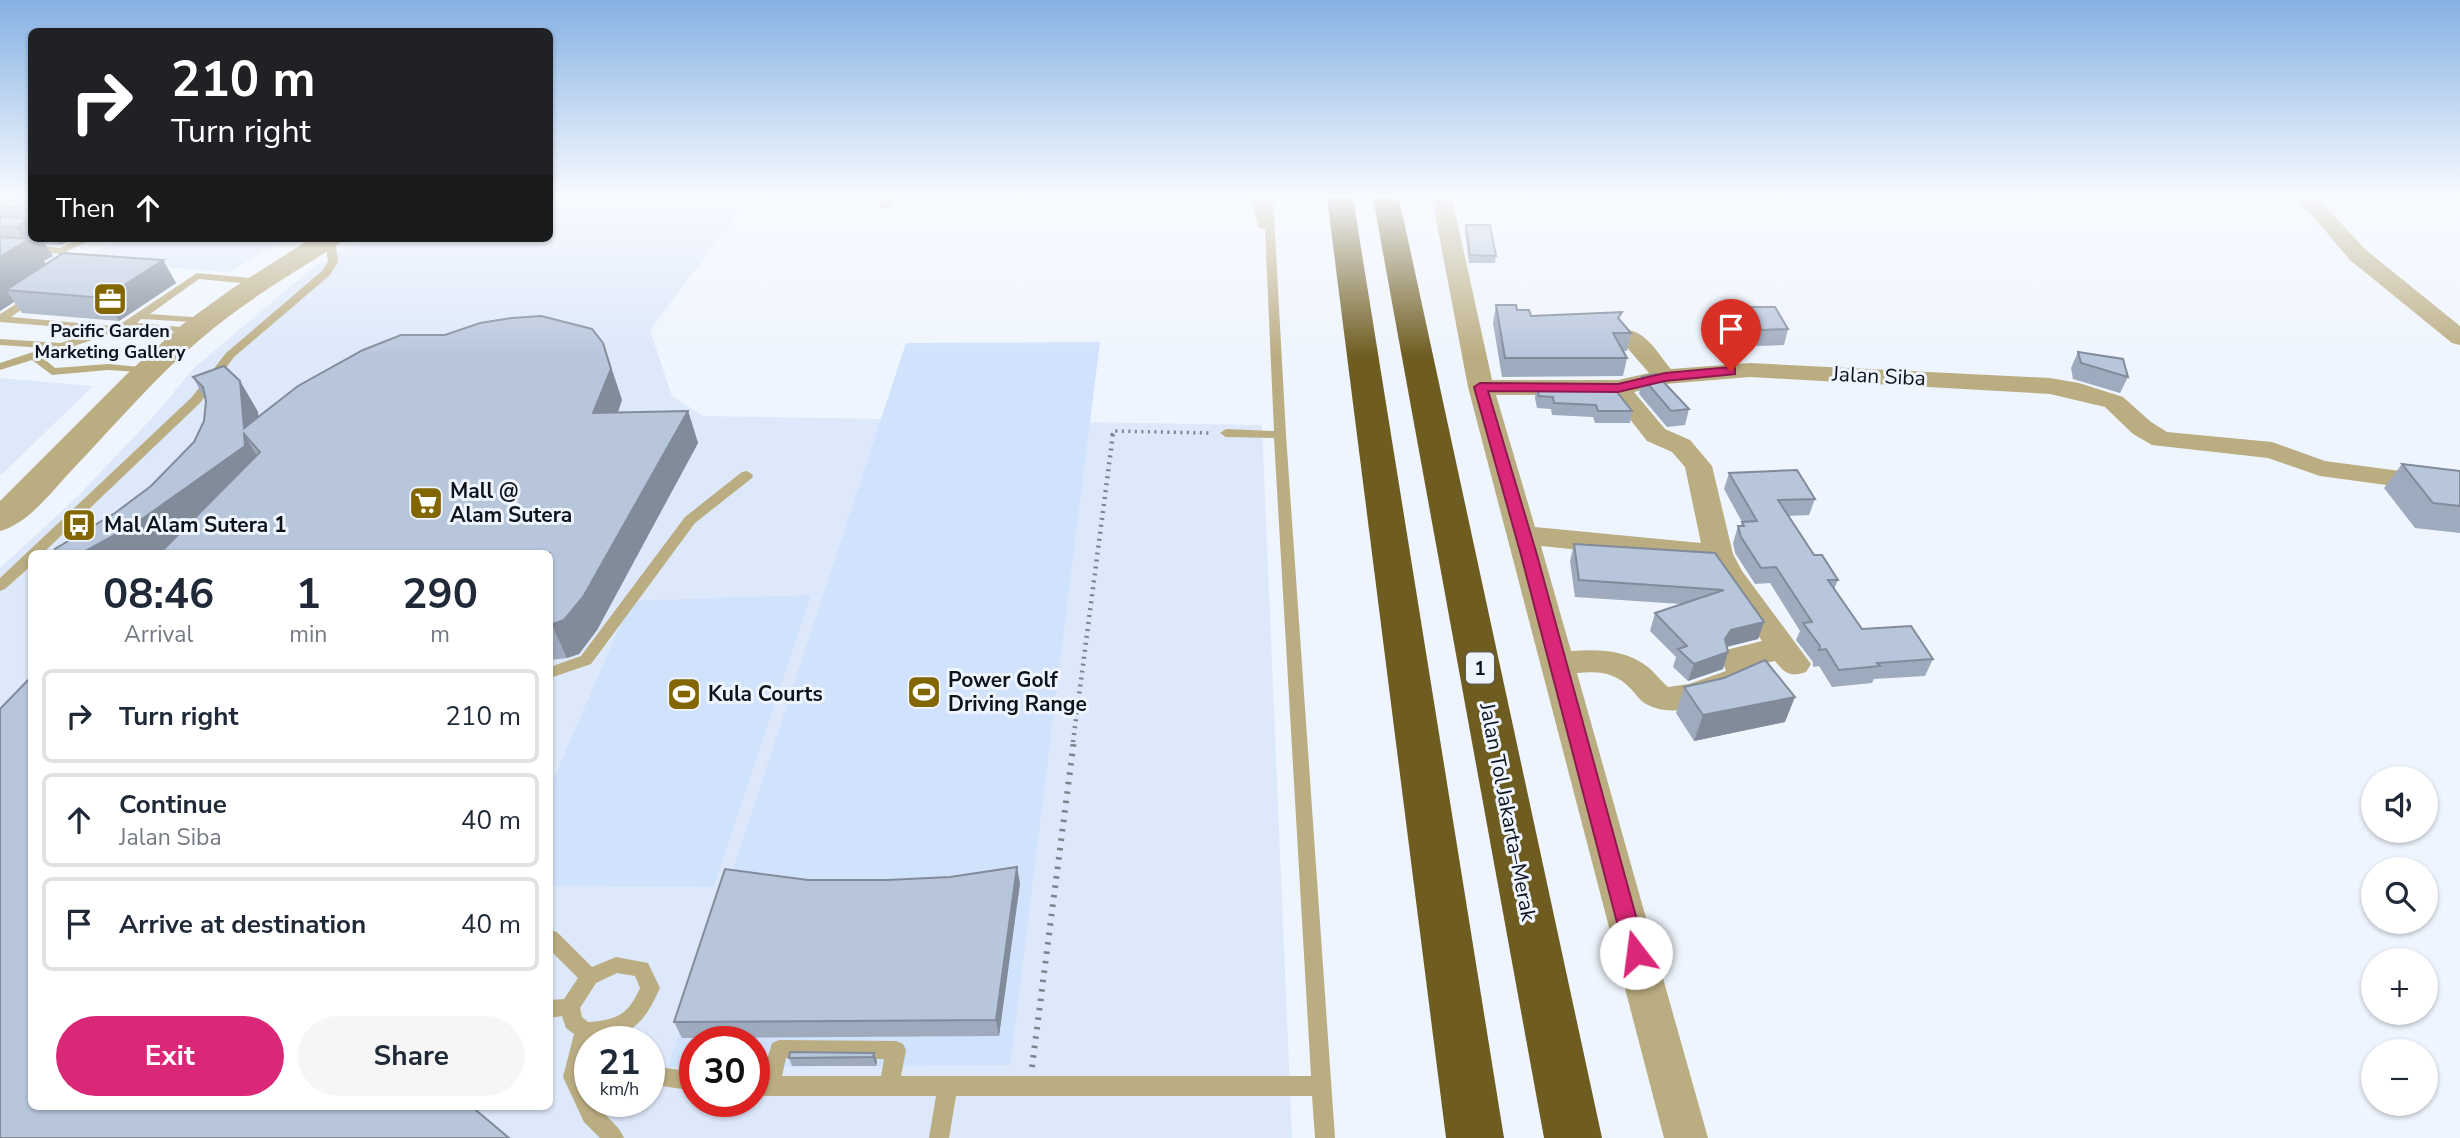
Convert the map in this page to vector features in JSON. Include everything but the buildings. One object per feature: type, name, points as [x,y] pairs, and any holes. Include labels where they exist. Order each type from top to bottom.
[{"type":"highway","points":[[1348,251],[1475,1138]]},
{"type":"highway","name":"Jalan Tol Jakarta–Merak","points":[[1398,251],[1573,1138]]},
{"type":"street","points":[[0,520],[41,484],[151,371],[199,326],[309,251]]},
{"type":"street","points":[[1453,251],[1480,387],[1523,534],[1686,1138]]},
{"type":"street","points":[[2355,251],[2460,338]]},
{"type":"street","points":[[1629,336],[1665,377]]},
{"type":"street","name":"Jalan Siba","points":[[1480,387],[1618,388],[1665,377],[1750,370],[2060,388],[2090,393],[2114,402],[2151,435],[2161,439],[2272,450],[2320,468],[2460,487]]},
{"type":"street","points":[[1558,663],[1609,660],[1622,663],[1661,698],[1675,699],[1744,677],[1737,658],[1789,656],[1730,576],[1718,554],[1698,466],[1681,446],[1656,435],[1618,388]]},
{"type":"street","points":[[1523,534],[1718,554]]},
{"type":"lane","points":[[38,550],[196,400],[230,355],[326,273],[332,262],[331,251]]},
{"type":"lane","points":[[1270,252],[1325,1138]]},
{"type":"lane","points":[[0,367],[35,358],[121,327],[197,276],[260,282]]},
{"type":"lane","points":[[0,319],[41,292]]},
{"type":"lane","points":[[139,316],[199,326]]},
{"type":"lane","points":[[0,319],[121,327],[199,326]]},
{"type":"lane","points":[[0,342],[65,347]]},
{"type":"lane","points":[[35,358],[52,372],[108,367],[151,371]]},
{"type":"lane","points":[[1226,433],[1280,435]]},
{"type":"lane","points":[[553,672],[586,660],[690,520],[747,475]]},
{"type":"lane","points":[[0,586],[28,561]]},
{"type":"lane","points":[[553,941],[589,977]]},
{"type":"lane","points":[[579,1026],[573,1021],[570,1007],[589,977],[616,965],[641,969],[650,988],[640,1013],[626,1026]]},
{"type":"lane","points":[[553,1009],[570,1007]]},
{"type":"lane","points":[[770,1069],[779,1049],[896,1050],[888,1085]]},
{"type":"lane","points":[[939,1138],[948,1085]]},
{"type":"lane","points":[[770,1086],[1322,1086]]},
{"type":"lane","points":[[593,1117],[614,1138]]},
{"type":"path","points":[[1029,1085],[1114,431],[1226,433]]},
{"type":"shaded area","points":[[97,251],[266,251],[228,272],[78,260]]},
{"type":"shaded area","points":[[343,251],[709,251],[650,330],[672,396],[703,416],[1262,425],[1292,1138],[0,1138],[0,568],[75,499],[152,418],[194,368],[311,269]]},
{"type":"shaded area","name":"Power Golf Driving Range","points":[[1100,342],[1010,1065],[770,1067],[770,1026],[681,1026],[906,343]]},
{"type":"shaded area","points":[[0,378],[93,386],[0,476]]},
{"type":"shaded area","name":"Kula Courts","points":[[811,595],[714,887],[553,886],[553,780],[631,601]]},
{"type":"shaded area","name":"Power Golf Driving Range","points":[[679,1034],[679,1067],[668,1067]]},
{"type":"place","name":"Pacific Garden Marketing Gallery","points":[[110,299]]},
{"type":"place","name":"Mall @ Alam Sutera","points":[[426,503]]},
{"type":"place","name":"Mal Alam Sutera 1","points":[[79,525]]},
{"type":"place","name":"Power Golf Driving Range","points":[[924,692]]},
{"type":"place","name":"Kula Courts","points":[[684,694]]},
{"type":"route","points":[[1636,953],[1529,555],[1480,387],[1618,388],[1665,377],[1731,371]]}]
